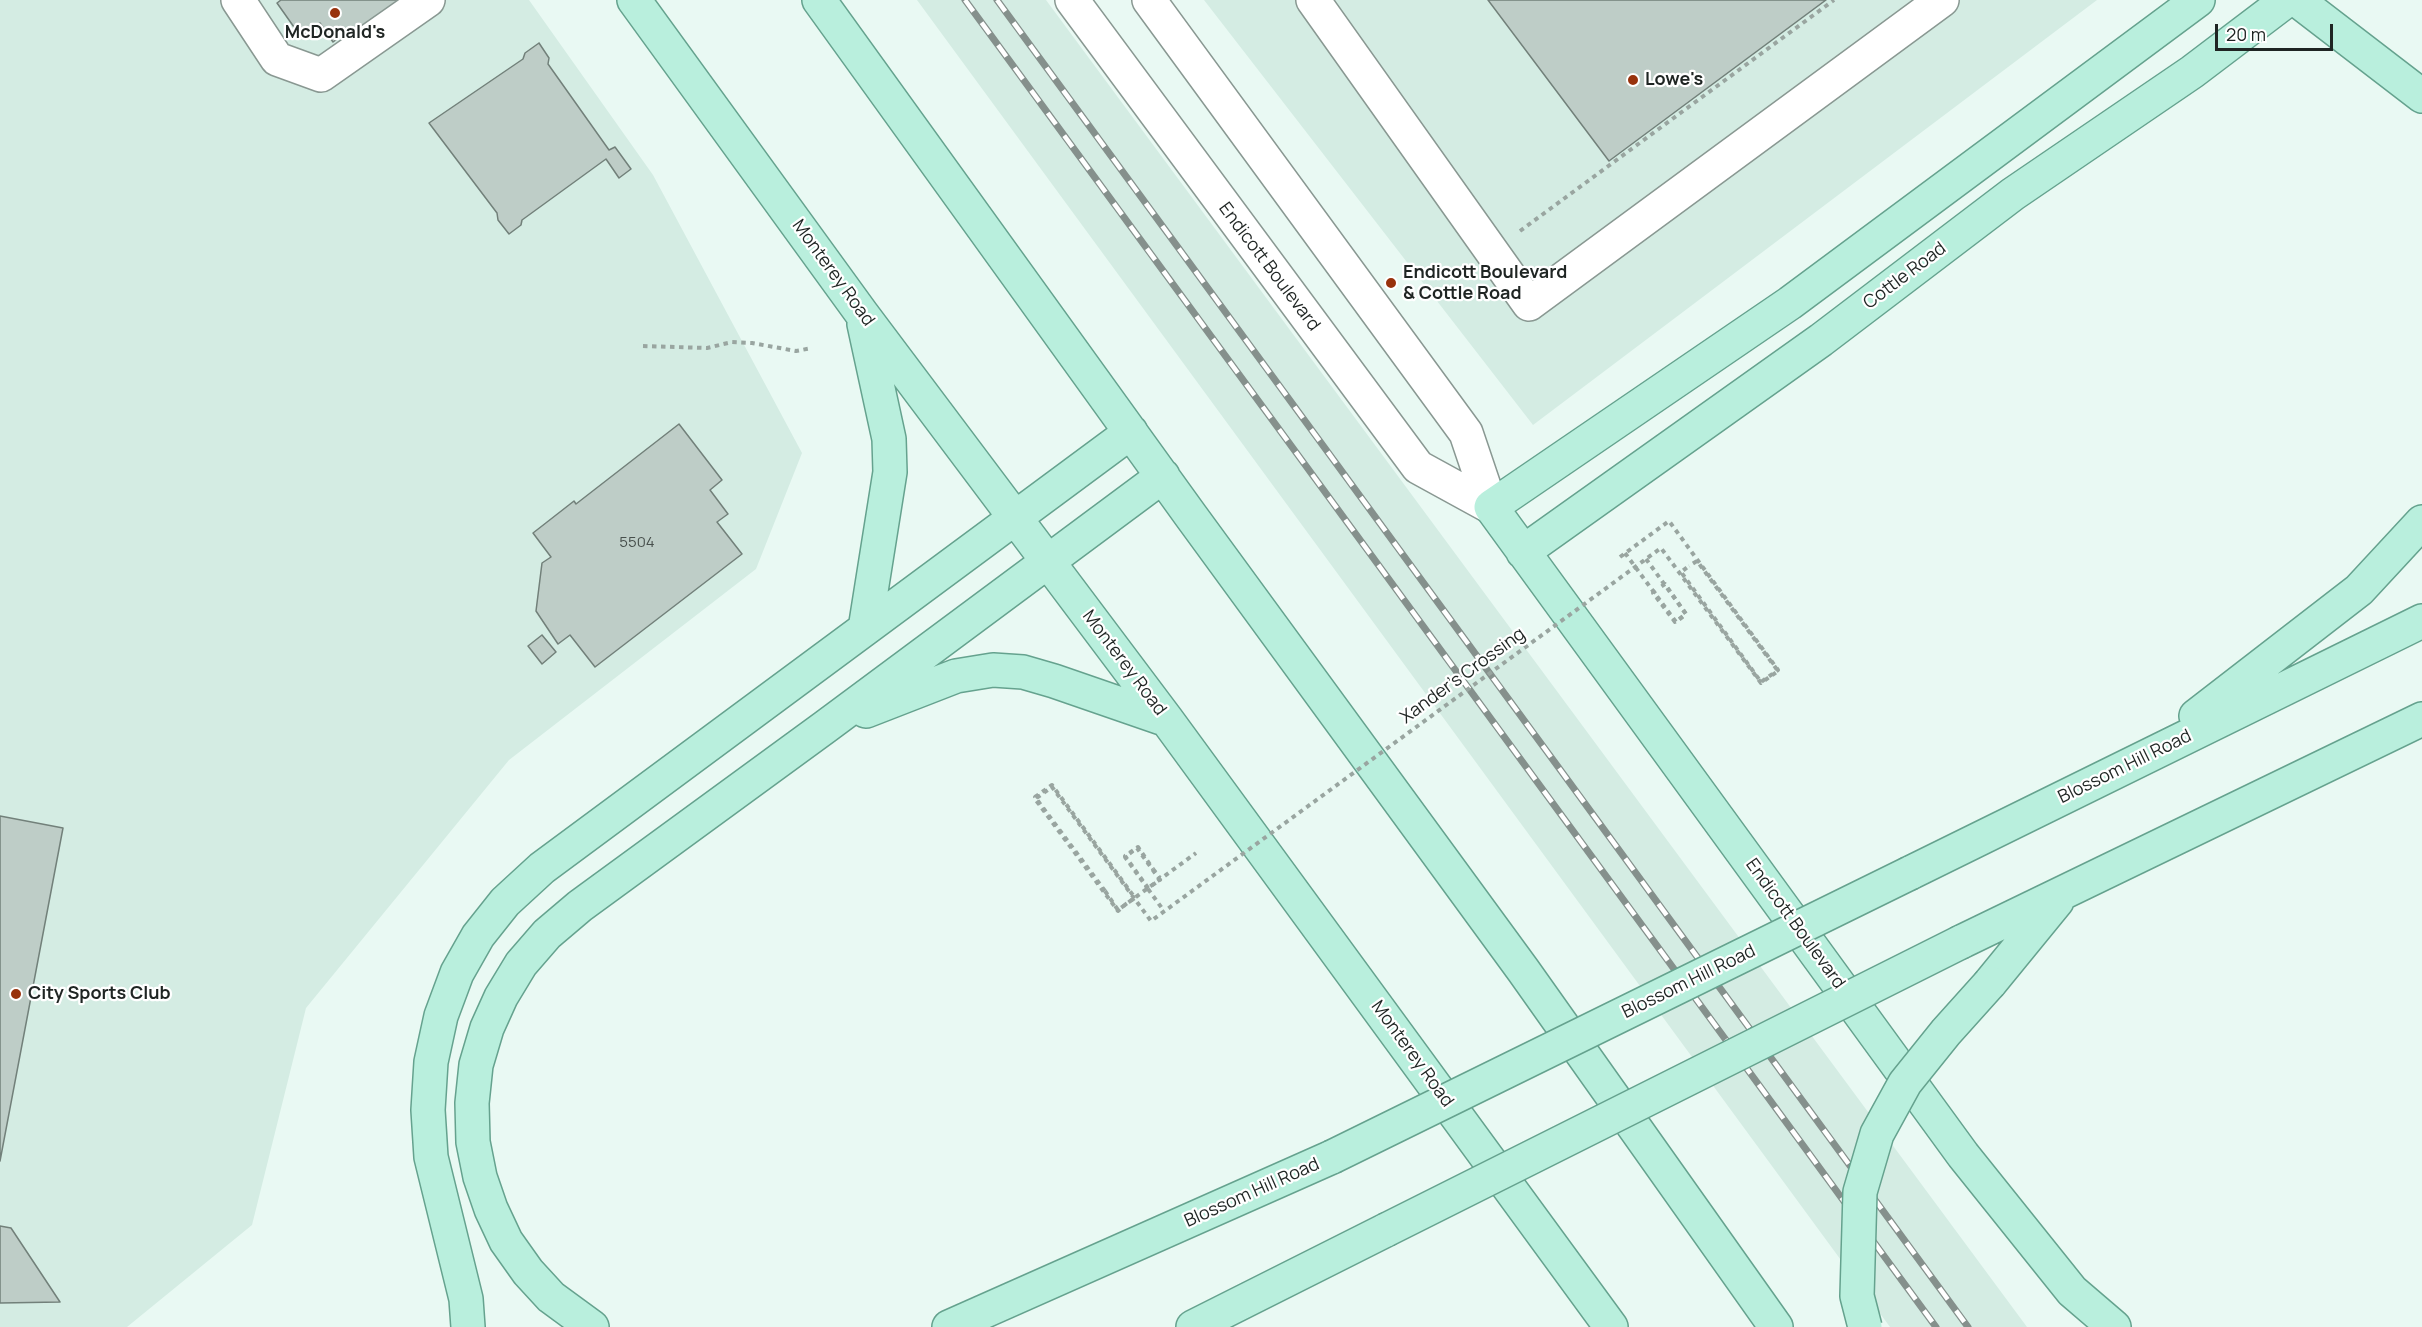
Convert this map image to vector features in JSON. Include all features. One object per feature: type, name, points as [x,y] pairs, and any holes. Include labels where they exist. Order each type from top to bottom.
[{"type":"main road","name":"Monterey Road","points":[[634,0],[862,314],[1167,720],[1611,1327]]},
{"type":"main road","points":[[819,0],[1523,970],[1776,1327]]},
{"type":"main road","points":[[1491,507],[1790,303],[2170,10],[2198,0]]},
{"type":"main road","name":"Cottle Road","points":[[1523,552],[1821,340],[2013,194],[2192,72],[2287,0]]},
{"type":"main road","points":[[2297,0],[2422,96]]},
{"type":"main road","points":[[862,314],[889,439],[890,472],[865,629]]},
{"type":"main road","points":[[468,1327],[466,1299],[431,1157],[428,1110],[430,1062],[441,1016],[457,973],[478,936],[505,902],[542,868],[1131,432]]},
{"type":"main road","points":[[592,1327],[551,1297],[528,1272],[506,1241],[491,1209],[480,1177],[473,1142],[472,1103],[476,1065],[501,997],[521,964],[548,934],[580,906],[1163,476]]},
{"type":"main road","name":"Endicott Boulevard","points":[[1491,507],[1964,1155],[2073,1291],[2114,1327]]},
{"type":"main road","points":[[2135,763],[2359,590],[2422,522]]},
{"type":"main road","name":"Blossom Hill Road","points":[[949,1327],[1332,1157],[2422,621]]},
{"type":"main road","points":[[825,727],[956,676],[993,670],[1023,672],[1044,678],[1167,720]]},
{"type":"main road","points":[[1193,1327],[1961,942],[2422,719]]},
{"type":"main road","points":[[1865,1327],[1857,1296],[1860,1192],[1877,1134],[1905,1083],[2064,892]]},
{"type":"street","points":[[238,0],[277,59],[321,75],[428,0]]},
{"type":"street","name":"Endicott Boulevard","points":[[1072,0],[1418,467],[1491,507]]},
{"type":"street","name":"Endicott Boulevard","points":[[1149,0],[1466,433],[1491,507]]},
{"type":"street","points":[[1312,0],[1530,304],[1942,0]]},
{"type":"path","points":[[1492,252],[1834,0]]},
{"type":"path","points":[[643,346],[707,348],[732,342],[796,351],[812,348]]},
{"type":"path","points":[[1620,557],[1625,553],[1669,521],[1778,669],[1770,676],[1761,682],[1681,572],[1697,561],[1765,652],[1771,662],[1778,671],[1761,683],[1661,548],[1646,559],[1659,578],[1666,587],[1673,596],[1680,605],[1686,615],[1676,622],[1653,593],[1659,588],[1665,584],[1676,599],[1686,614],[1681,618],[1676,622],[1657,597],[1651,589],[1625,553]]},
{"type":"path","name":"Xander’s Crossing","points":[[1164,911],[1646,559]]},
{"type":"path","points":[[1161,878],[1138,847],[1125,856],[1131,864],[1148,888],[1160,880],[1137,848],[1131,852],[1125,857],[1164,911],[1151,921],[1137,902],[1130,892],[1115,873],[1052,787],[1043,793],[1035,799],[1118,911],[1126,904],[1135,897],[1052,785],[1035,797],[1042,807],[1105,891],[1118,910],[1161,878],[1196,853]]},
{"type":"shaded area","points":[[0,0],[529,0],[653,175],[802,453],[756,569],[509,760],[306,1008],[252,1225],[127,1327],[0,1327]]},
{"type":"shaded area","points":[[917,0],[1046,0],[2027,1327],[1890,1327]]},
{"type":"shaded area","points":[[1204,0],[2097,0],[1533,425]]},
{"type":"building","name":"McDonald's","points":[[281,0],[405,0],[349,40],[344,34],[333,42],[320,23],[301,37],[277,3]]},
{"type":"building","name":"Lowe's","points":[[1488,0],[1826,0],[1609,161]]},
{"type":"building","points":[[539,43],[549,58],[548,64],[609,150],[615,147],[631,169],[619,178],[606,159],[522,220],[521,225],[509,234],[498,220],[497,213],[429,123],[523,59],[525,53]]},
{"type":"building","points":[[679,424],[722,480],[710,490],[728,514],[717,522],[742,554],[595,667],[570,635],[558,644],[536,611],[542,563],[551,557],[533,533],[574,501],[576,504]]},
{"type":"building","points":[[542,635],[556,652],[542,664],[528,646]]},
{"type":"building","name":"City Sports Club","points":[[0,816],[63,828],[0,1161]]},
{"type":"building","points":[[0,1226],[11,1228],[60,1302],[0,1303]]},
{"type":"railway","points":[[965,0],[1936,1327]]},
{"type":"railway","points":[[997,0],[1968,1327]]},
{"type":"place","name":"McDonald's","points":[[335,13]]},
{"type":"place","name":"Lowe's","points":[[1633,80]]},
{"type":"place","name":"Endicott Boulevard & Cottle Road","points":[[1391,283]]},
{"type":"place","name":"City Sports Club","points":[[16,994]]}]
